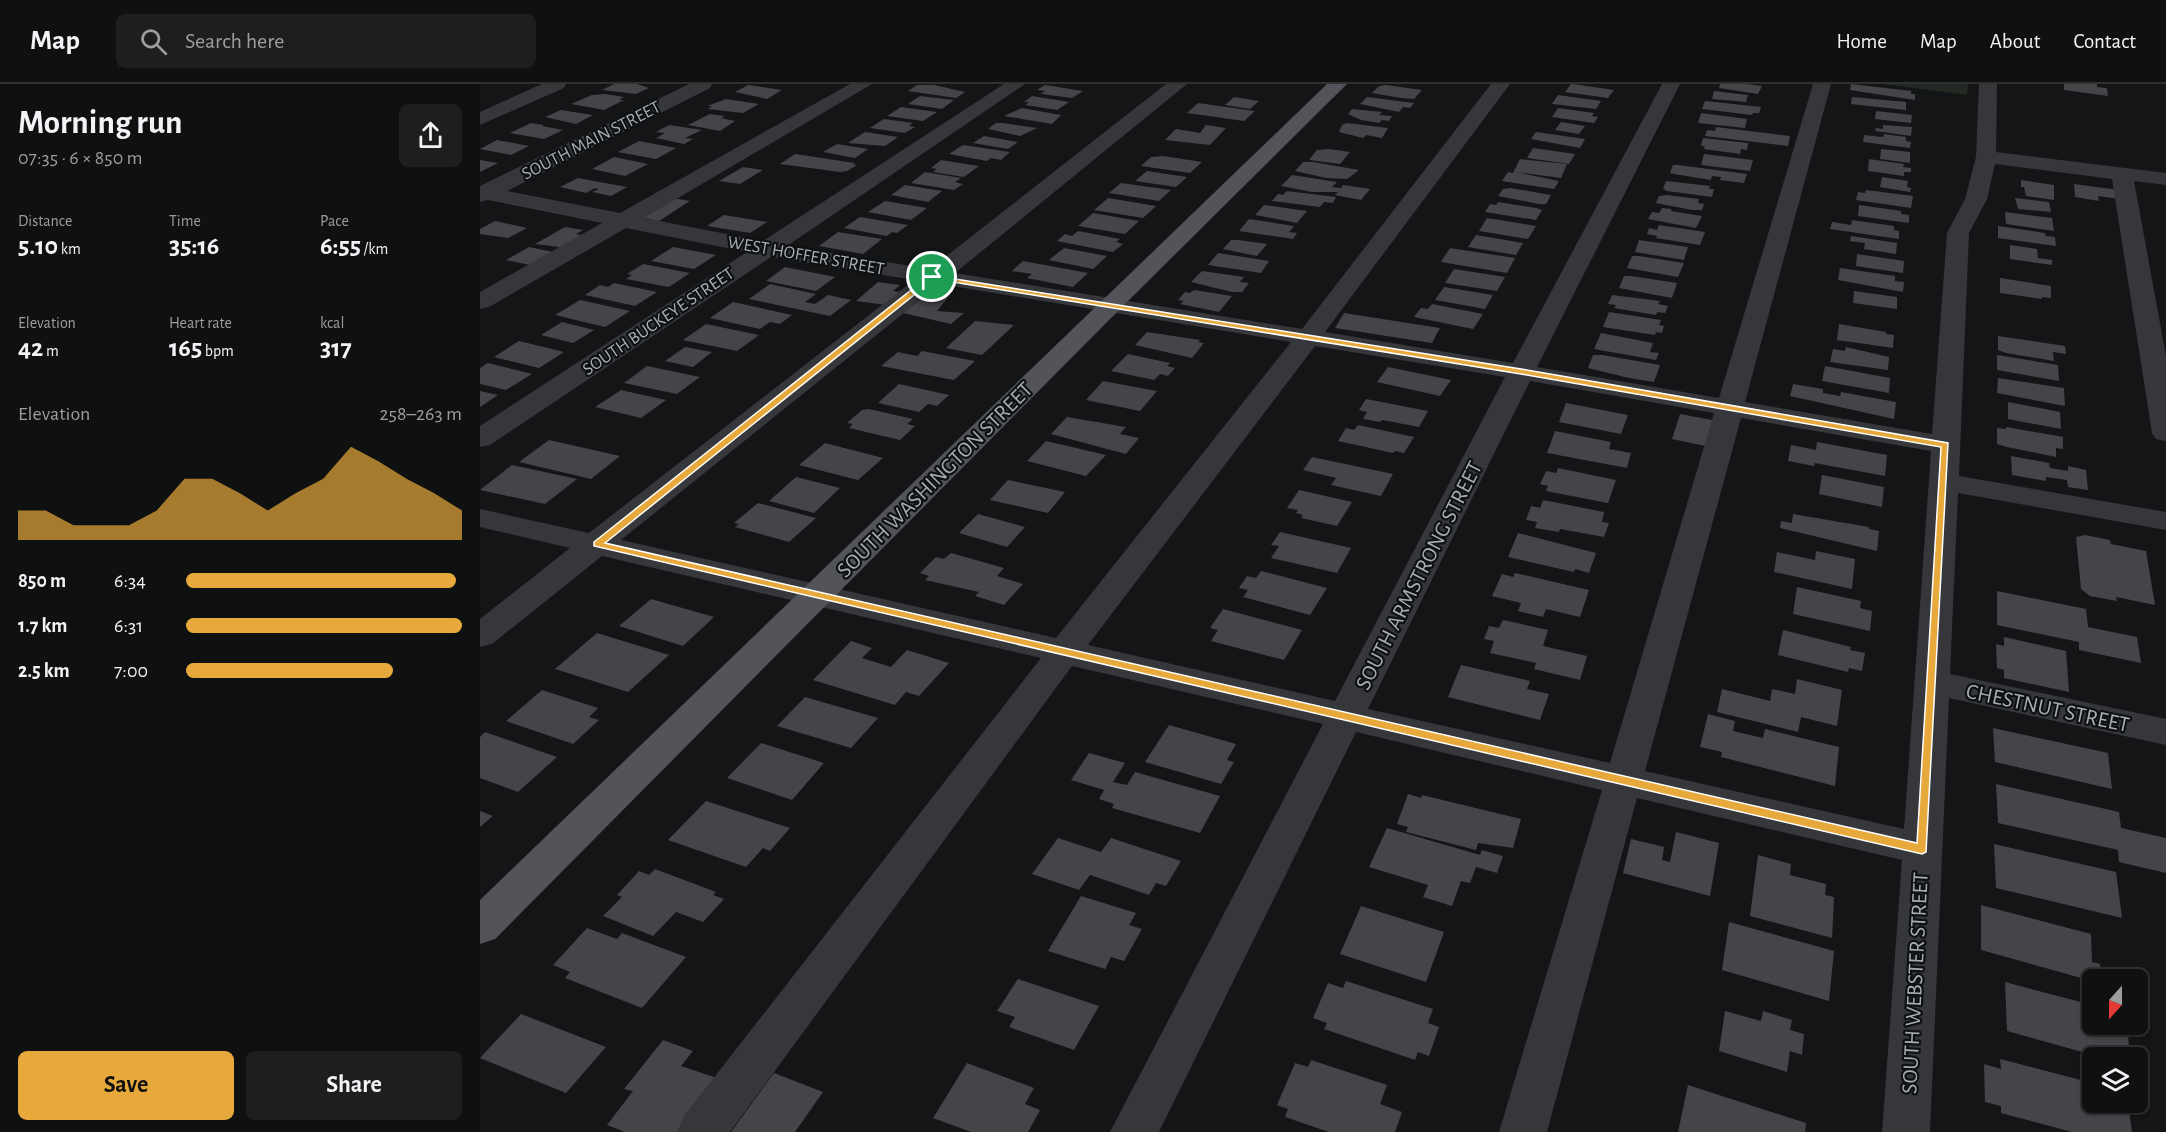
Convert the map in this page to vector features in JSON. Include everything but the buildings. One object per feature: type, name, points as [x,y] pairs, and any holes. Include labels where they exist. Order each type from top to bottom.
[{"type":"main road","name":"SOUTH WASHINGTON STREET","points":[[480,927],[1109,306],[1338,84]]},
{"type":"street","points":[[480,119],[557,84]]},
{"type":"street","name":"SOUTH MAIN STREET","points":[[482,194],[703,84]]},
{"type":"street","points":[[480,302],[863,84]]},
{"type":"street","name":"SOUTH BUCKEYE STREET","points":[[480,439],[1016,84]]},
{"type":"street","points":[[480,636],[1178,84]]},
{"type":"street","points":[[701,1132],[1065,651],[1308,338],[1501,84]]},
{"type":"street","name":"SOUTH ARMSTRONG STREET","points":[[1134,1132],[1521,372],[1671,84]]},
{"type":"street","points":[[1523,1132],[1822,84]]},
{"type":"street","name":"SOUTH WEBSTER STREET","points":[[1906,1132],[1958,233],[1976,199],[1986,158],[1988,84]]},
{"type":"street","points":[[1986,158],[2166,178]]},
{"type":"street","points":[[2122,173],[2166,433]]},
{"type":"street","name":"WEST HOFFER STREET","points":[[482,194],[765,249],[1521,372],[1945,445]]},
{"type":"street","points":[[1943,482],[2166,521]]},
{"type":"street","points":[[480,518],[1922,849]]},
{"type":"street","name":"CHESTNUT STREET","points":[[1931,682],[2166,732]]},
{"type":"shaded area","points":[[1882,84],[1968,84],[1967,95]]},
{"type":"route","points":[[932,277],[1521,372],[1945,445],[1922,849],[597,544],[932,277]]}]
